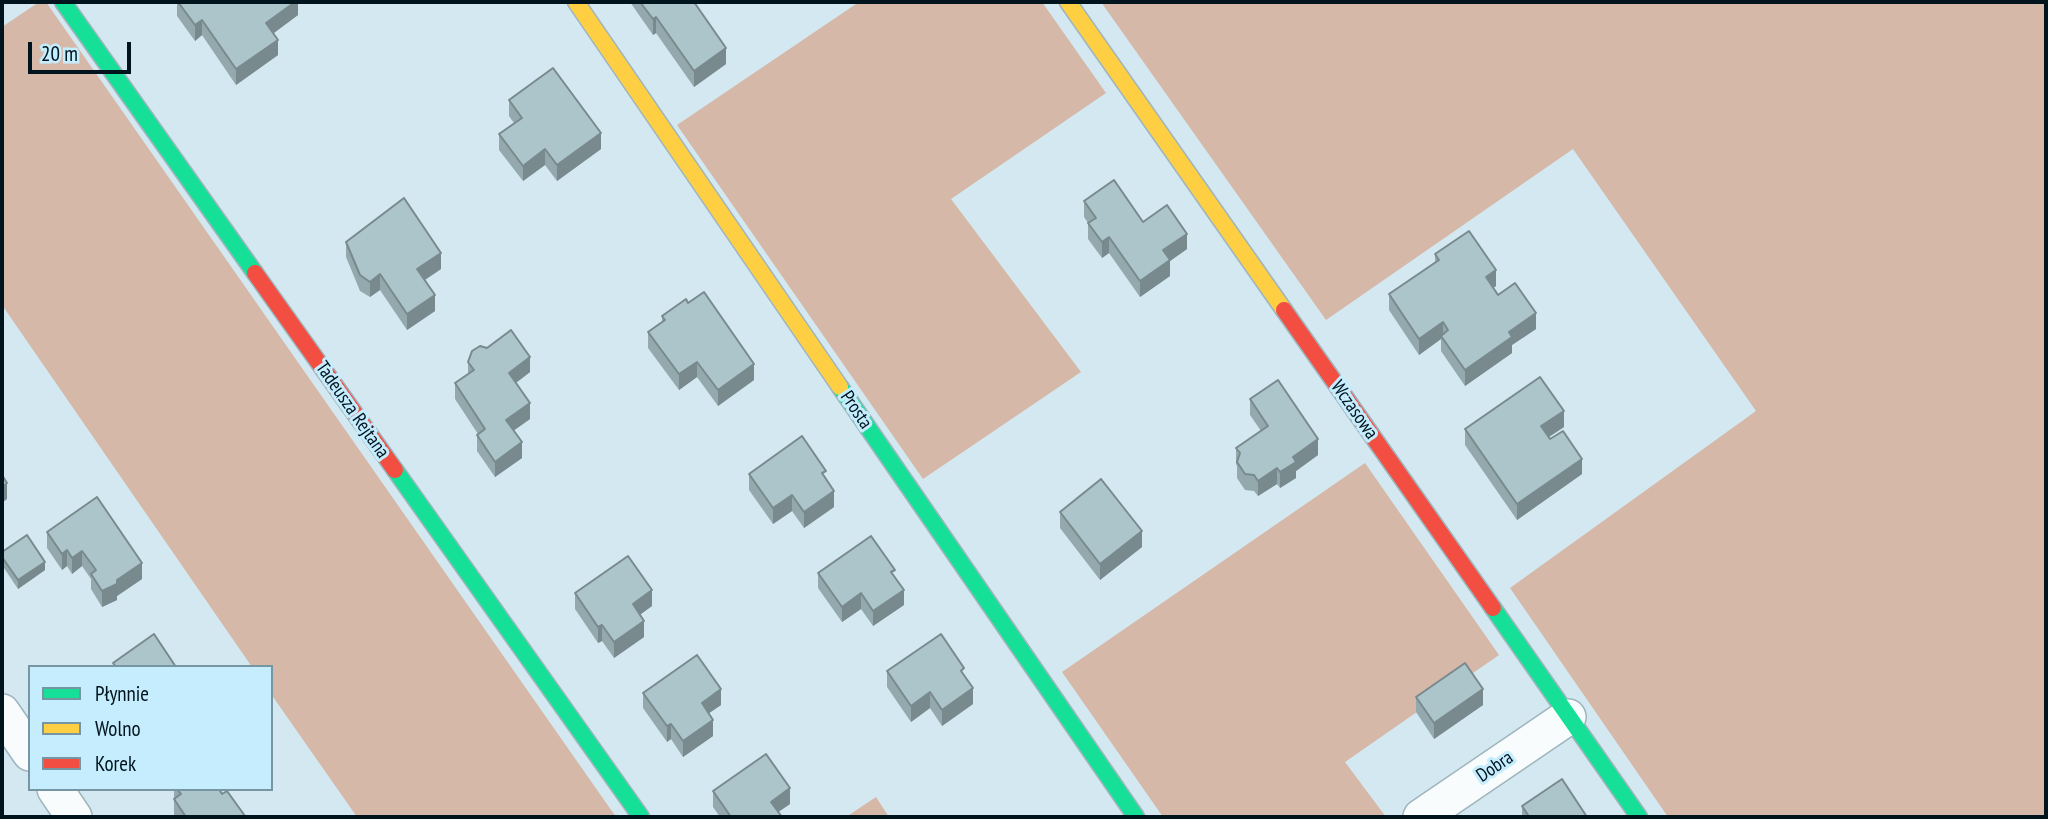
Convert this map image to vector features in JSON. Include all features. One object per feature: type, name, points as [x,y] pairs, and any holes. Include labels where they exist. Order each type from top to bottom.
[{"type":"street","name":"Tadeusza Rejtana","points":[[63,2],[640,817]]},
{"type":"street","name":"Prosta","points":[[576,2],[1136,817]]},
{"type":"street","name":"Wczasowa","points":[[1068,2],[1639,817]]},
{"type":"street","points":[[2,712],[28,750]]},
{"type":"street","name":"Dobra","points":[[1421,817],[1568,717]]},
{"type":"street","points":[[56,791],[74,817]]},
{"type":"shaded area","points":[[39,2],[46,2],[616,817],[357,817],[273,697],[273,665],[251,665],[2,305],[2,27]]},
{"type":"shaded area","points":[[859,2],[1042,2],[1106,93],[951,199],[1081,372],[923,479],[677,125]]},
{"type":"shaded area","points":[[1101,2],[2046,2],[2046,817],[1668,817],[1510,588],[1756,411],[1573,149],[1326,320]]},
{"type":"shaded area","points":[[1365,463],[1499,655],[1345,762],[1386,817],[1163,817],[1062,672]]},
{"type":"shaded area","points":[[876,797],[889,817],[846,817]]},
{"type":"building","points":[[178,2],[295,2],[266,23],[278,40],[236,69],[202,20],[195,25]]},
{"type":"building","points":[[640,2],[694,2],[726,48],[694,71],[656,17],[653,19]]},
{"type":"building","points":[[553,68],[601,133],[557,165],[545,149],[523,166],[499,134],[522,118],[509,100]]},
{"type":"building","points":[[1114,180],[1143,222],[1167,205],[1187,234],[1163,250],[1170,260],[1140,281],[1109,237],[1102,242],[1088,223],[1096,218],[1084,201]]},
{"type":"building","points":[[404,198],[441,253],[417,269],[435,295],[407,314],[380,274],[370,282],[360,275],[346,242]]},
{"type":"building","points":[[1469,231],[1496,270],[1486,277],[1498,295],[1515,283],[1536,313],[1509,332],[1512,337],[1465,370],[1441,336],[1448,330],[1443,322],[1419,339],[1389,294],[1439,260],[1435,254]]},
{"type":"building","points":[[704,292],[754,364],[718,390],[697,362],[679,374],[648,332],[665,320],[662,316],[686,299],[688,303]]},
{"type":"building","points":[[511,330],[530,357],[509,373],[530,403],[506,420],[522,442],[495,462],[477,435],[485,429],[455,383],[474,370],[468,362],[472,351],[480,346],[487,348]]},
{"type":"building","points":[[1540,377],[1564,411],[1541,426],[1550,439],[1563,431],[1582,459],[1517,504],[1465,429]]},
{"type":"building","points":[[1278,380],[1318,439],[1293,457],[1296,462],[1280,472],[1277,468],[1258,481],[1254,475],[1245,474],[1237,462],[1240,453],[1236,448],[1268,426],[1250,399]]},
{"type":"building","points":[[802,436],[826,471],[822,473],[834,491],[804,512],[792,495],[773,508],[749,474]]},
{"type":"building","points":[[1101,479],[1142,531],[1100,564],[1060,512]]},
{"type":"building","points":[[97,497],[142,563],[117,580],[117,584],[102,591],[91,574],[96,570],[82,551],[72,558],[67,550],[62,554],[47,532]]},
{"type":"building","points":[[27,535],[45,562],[18,580],[2,557],[2,552]]},
{"type":"building","points":[[871,536],[895,570],[891,572],[904,590],[873,611],[861,593],[842,607],[818,573]]},
{"type":"building","points":[[628,556],[652,590],[633,604],[644,621],[614,642],[602,625],[598,627],[575,593]]},
{"type":"building","points":[[154,634],[175,665],[114,665],[113,663]]},
{"type":"building","points":[[941,634],[964,668],[961,671],[973,688],[942,710],[930,692],[911,706],[887,671]]},
{"type":"building","points":[[697,655],[721,689],[702,703],[713,720],[683,741],[671,724],[667,726],[643,693]]},
{"type":"building","points":[[1465,663],[1483,689],[1434,723],[1416,697]]},
{"type":"building","points":[[766,754],[790,788],[771,802],[782,817],[731,817],[713,791]]},
{"type":"building","points":[[1562,779],[1587,817],[1525,817],[1528,815],[1522,806]]},
{"type":"building","points":[[179,791],[220,791],[222,794],[227,791],[245,816],[186,817],[174,799],[181,794]]},
{"type":"traffic: fast","points":[[63,2],[255,273]]},
{"type":"traffic: fast","points":[[840,387],[1136,817]]},
{"type":"traffic: fast","points":[[395,470],[641,817]]},
{"type":"traffic: fast","points":[[1493,608],[1639,817]]},
{"type":"traffic: slow","points":[[576,2],[840,387]]},
{"type":"traffic: slow","points":[[1068,2],[1284,310]]},
{"type":"traffic: jam","points":[[255,273],[395,470]]},
{"type":"traffic: jam","points":[[1284,310],[1493,608]]}]
